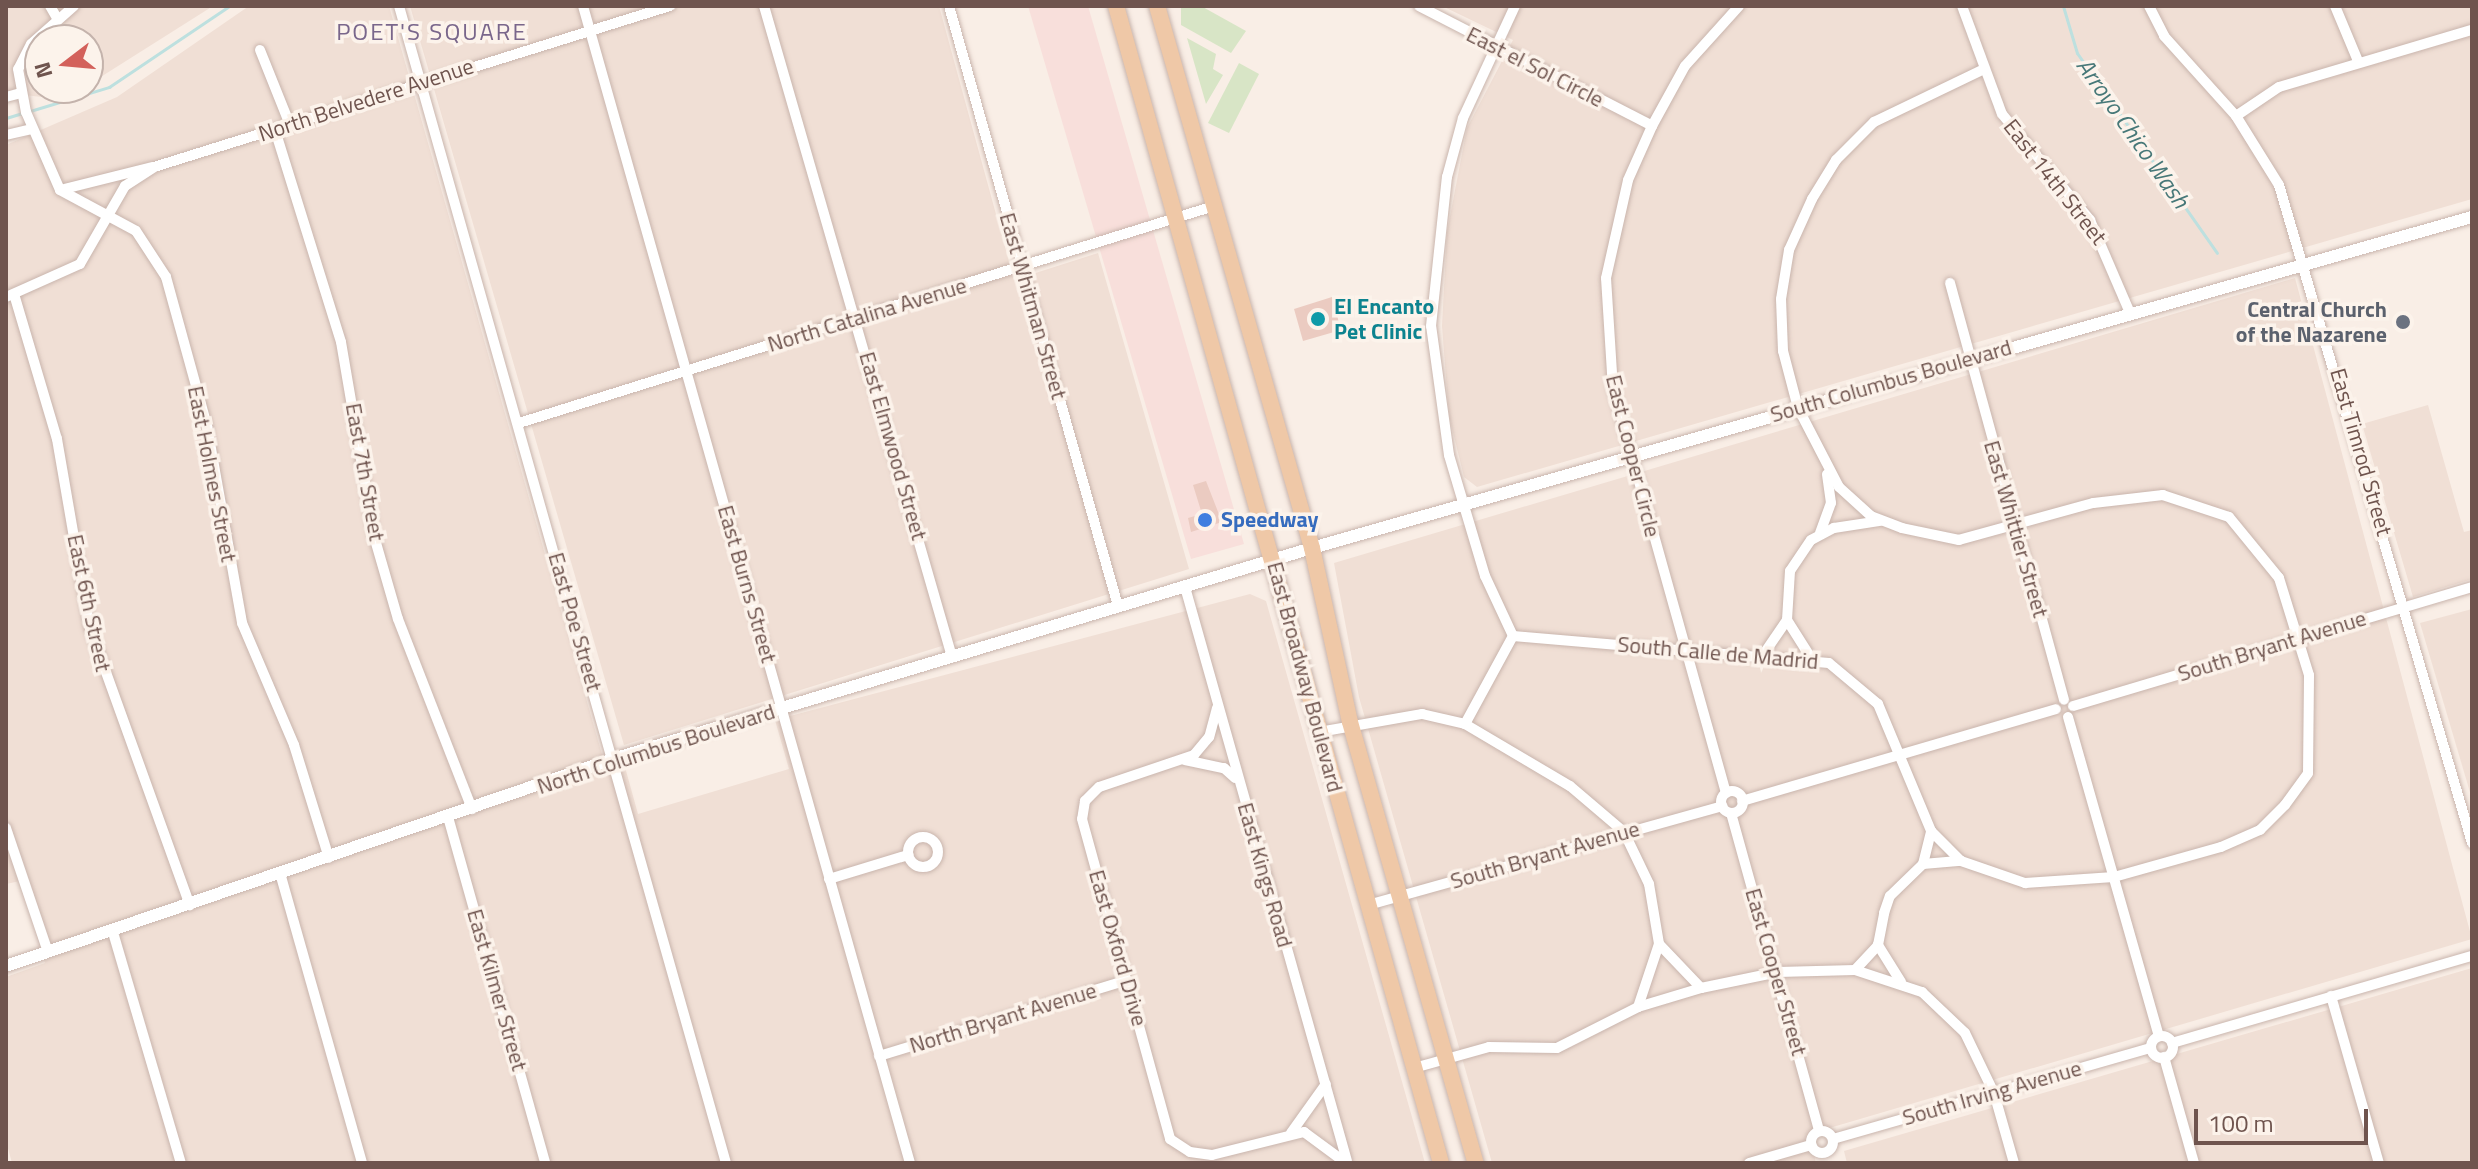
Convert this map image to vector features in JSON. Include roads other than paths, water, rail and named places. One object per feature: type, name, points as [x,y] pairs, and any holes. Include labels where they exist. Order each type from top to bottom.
[{"type":"main road","name":"East Broadway Boulevard","points":[[1116,6],[1441,1163]]},
{"type":"main road","name":"East Broadway Boulevard","points":[[1157,6],[1312,548],[1350,722],[1476,1163]]},
{"type":"street","points":[[50,6],[57,18]]},
{"type":"street","points":[[60,190],[31,129],[18,69],[57,18],[74,6]]},
{"type":"street","name":"East Poe Street","points":[[399,6],[726,1163]]},
{"type":"street","name":"East Burns Street","points":[[583,6],[910,1163]]},
{"type":"street","name":"North Belvedere Avenue","points":[[60,190],[154,167],[590,28],[670,6]]},
{"type":"street","name":"East Elmwood Street","points":[[764,6],[857,318],[952,657]]},
{"type":"street","name":"East Whitman Street","points":[[949,6],[1118,606]]},
{"type":"street","name":"East el Sol Circle","points":[[1419,6],[1652,126]]},
{"type":"street","points":[[1465,724],[1513,636],[1463,504],[1437,391],[1434,277],[1451,162],[1494,46],[1515,6]]},
{"type":"street","name":"East Cooper Circle","points":[[1687,650],[1613,389],[1606,278],[1628,180],[1652,126],[1685,66],[1739,6]]},
{"type":"street","name":"East 14th Street","points":[[1962,6],[1982,70],[2013,132],[2101,237],[2130,313]]},
{"type":"street","name":"East Timrod Street","points":[[2149,6],[2164,36],[2236,116],[2279,185],[2307,263],[2472,843]]},
{"type":"street","points":[[2335,6],[2358,61]]},
{"type":"street","points":[[2236,116],[2279,87],[2358,61],[2472,30]]},
{"type":"street","points":[[260,50],[290,125]]},
{"type":"street","points":[[1882,521],[1839,487],[1798,408],[1783,351],[1781,299],[1789,250],[1812,199],[1836,160],[1874,122],[1982,70]]},
{"type":"street","points":[[6,97],[21,93]]},
{"type":"street","points":[[6,135],[31,129]]},
{"type":"street","name":"East 7th Street","points":[[275,130],[341,342],[374,536],[398,619],[472,809]]},
{"type":"street","name":"North Belvedere Avenue","points":[[10,295],[80,264],[125,186],[154,167]]},
{"type":"street","name":"East Holmes Street","points":[[60,190],[106,219],[136,231],[166,277],[207,426],[242,623],[294,745],[329,858]]},
{"type":"street","name":"North Catalina Avenue","points":[[519,423],[1214,206]]},
{"type":"street","name":"South Columbus Boulevard","points":[[1312,548],[2472,217]]},
{"type":"street","name":"East Whittier Street","points":[[1950,283],[1967,359],[2068,703]]},
{"type":"street","name":"East 6th Street","points":[[10,295],[57,439],[101,666],[159,803],[190,905]]},
{"type":"street","points":[[1763,655],[1787,620],[1790,571],[1820,533],[1831,503],[1825,465]]},
{"type":"street","name":"South Calle de Madrid","points":[[1513,636],[1811,658],[1843,670],[1878,704],[1931,831],[1961,861],[2025,883],[2114,877],[2260,830],[2285,805],[2308,773],[2313,743],[2301,639],[2279,578],[2253,542],[2229,517],[2192,501],[2125,497],[2016,529],[1959,540],[1882,521]]},
{"type":"street","points":[[1820,533],[1882,521]]},
{"type":"street","name":"North Columbus Boulevard","points":[[6,966],[613,759],[1312,548]]},
{"type":"street","name":"East Kings Road","points":[[1185,587],[1347,1163]]},
{"type":"street","name":"South Bryant Avenue","points":[[2068,703],[2301,639],[2472,587]]},
{"type":"street","points":[[1787,620],[1811,658]]},
{"type":"street","points":[[1687,650],[1726,793],[1722,806],[1731,813],[1742,801],[2068,703],[2068,717],[2159,1036],[2172,1043]]},
{"type":"street","points":[[1185,760],[1209,737],[1217,708]]},
{"type":"street","points":[[2056,709],[2068,717]]},
{"type":"street","points":[[1319,732],[1350,722],[1422,714],[1465,724],[1573,788],[1624,832],[1649,884],[1659,944],[1638,1007]]},
{"type":"street","points":[[1185,760],[1224,768],[1237,780]]},
{"type":"street","name":"East Oxford Drive","points":[[1185,760],[1117,779],[1085,801],[1082,819],[1170,1139],[1190,1152],[1212,1155],[1291,1133]]},
{"type":"street","points":[[1726,793],[1742,801]]},
{"type":"street","name":"South Bryant Avenue","points":[[1368,905],[1722,806]]},
{"type":"street","name":"East Cooper Street","points":[[1731,813],[1778,972],[1819,1131]]},
{"type":"street","name":"East Kilmer Street","points":[[448,817],[545,1163]]},
{"type":"street","points":[[6,828],[48,952]]},
{"type":"street","points":[[1855,970],[1878,945],[1890,896],[1923,864],[1931,831]]},
{"type":"street","points":[[829,879],[908,855]]},
{"type":"street","points":[[1923,864],[1961,861]]},
{"type":"street","points":[[280,873],[362,1163]]},
{"type":"street","points":[[112,929],[181,1163]]},
{"type":"street","points":[[1659,944],[1701,988]]},
{"type":"street","points":[[1878,945],[1901,982],[1965,1033],[1994,1093],[2014,1163]]},
{"type":"street","points":[[2164,1057],[2172,1043],[2472,956]]},
{"type":"street","points":[[1414,1068],[1489,1047],[1557,1048],[1638,1007],[1701,988],[1778,972],[1855,970],[1901,982]]},
{"type":"street","name":"North Bryant Avenue","points":[[879,1056],[1127,980]]},
{"type":"street","points":[[2331,996],[2379,1163]]},
{"type":"street","points":[[2159,1036],[2151,1048],[2164,1057],[2194,1163]]},
{"type":"street","name":"South Irving Avenue","points":[[1833,1139],[2151,1048]]},
{"type":"street","points":[[1326,1084],[1291,1133],[1324,1140],[1347,1163]]},
{"type":"street","points":[[1749,1163],[1811,1145],[1819,1131],[1833,1139],[1828,1158],[1811,1145]]},
{"type":"waterway","points":[[30,111],[109,87],[229,6]]},
{"type":"waterway","name":"Arroyo Chico Wash","points":[[2063,6],[2077,53],[2217,253]]},
{"type":"waterway","points":[[6,118],[22,113]]},
{"type":"place","name":"El Encanto Pet Clinic","points":[[1318,319]]},
{"type":"place","name":"Central Church of the Nazarene","points":[[2403,322]]},
{"type":"place","name":"Speedway","points":[[1205,520]]},
{"type":"district","name":"POET'S SQUARE","points":[[432,32]]}]
